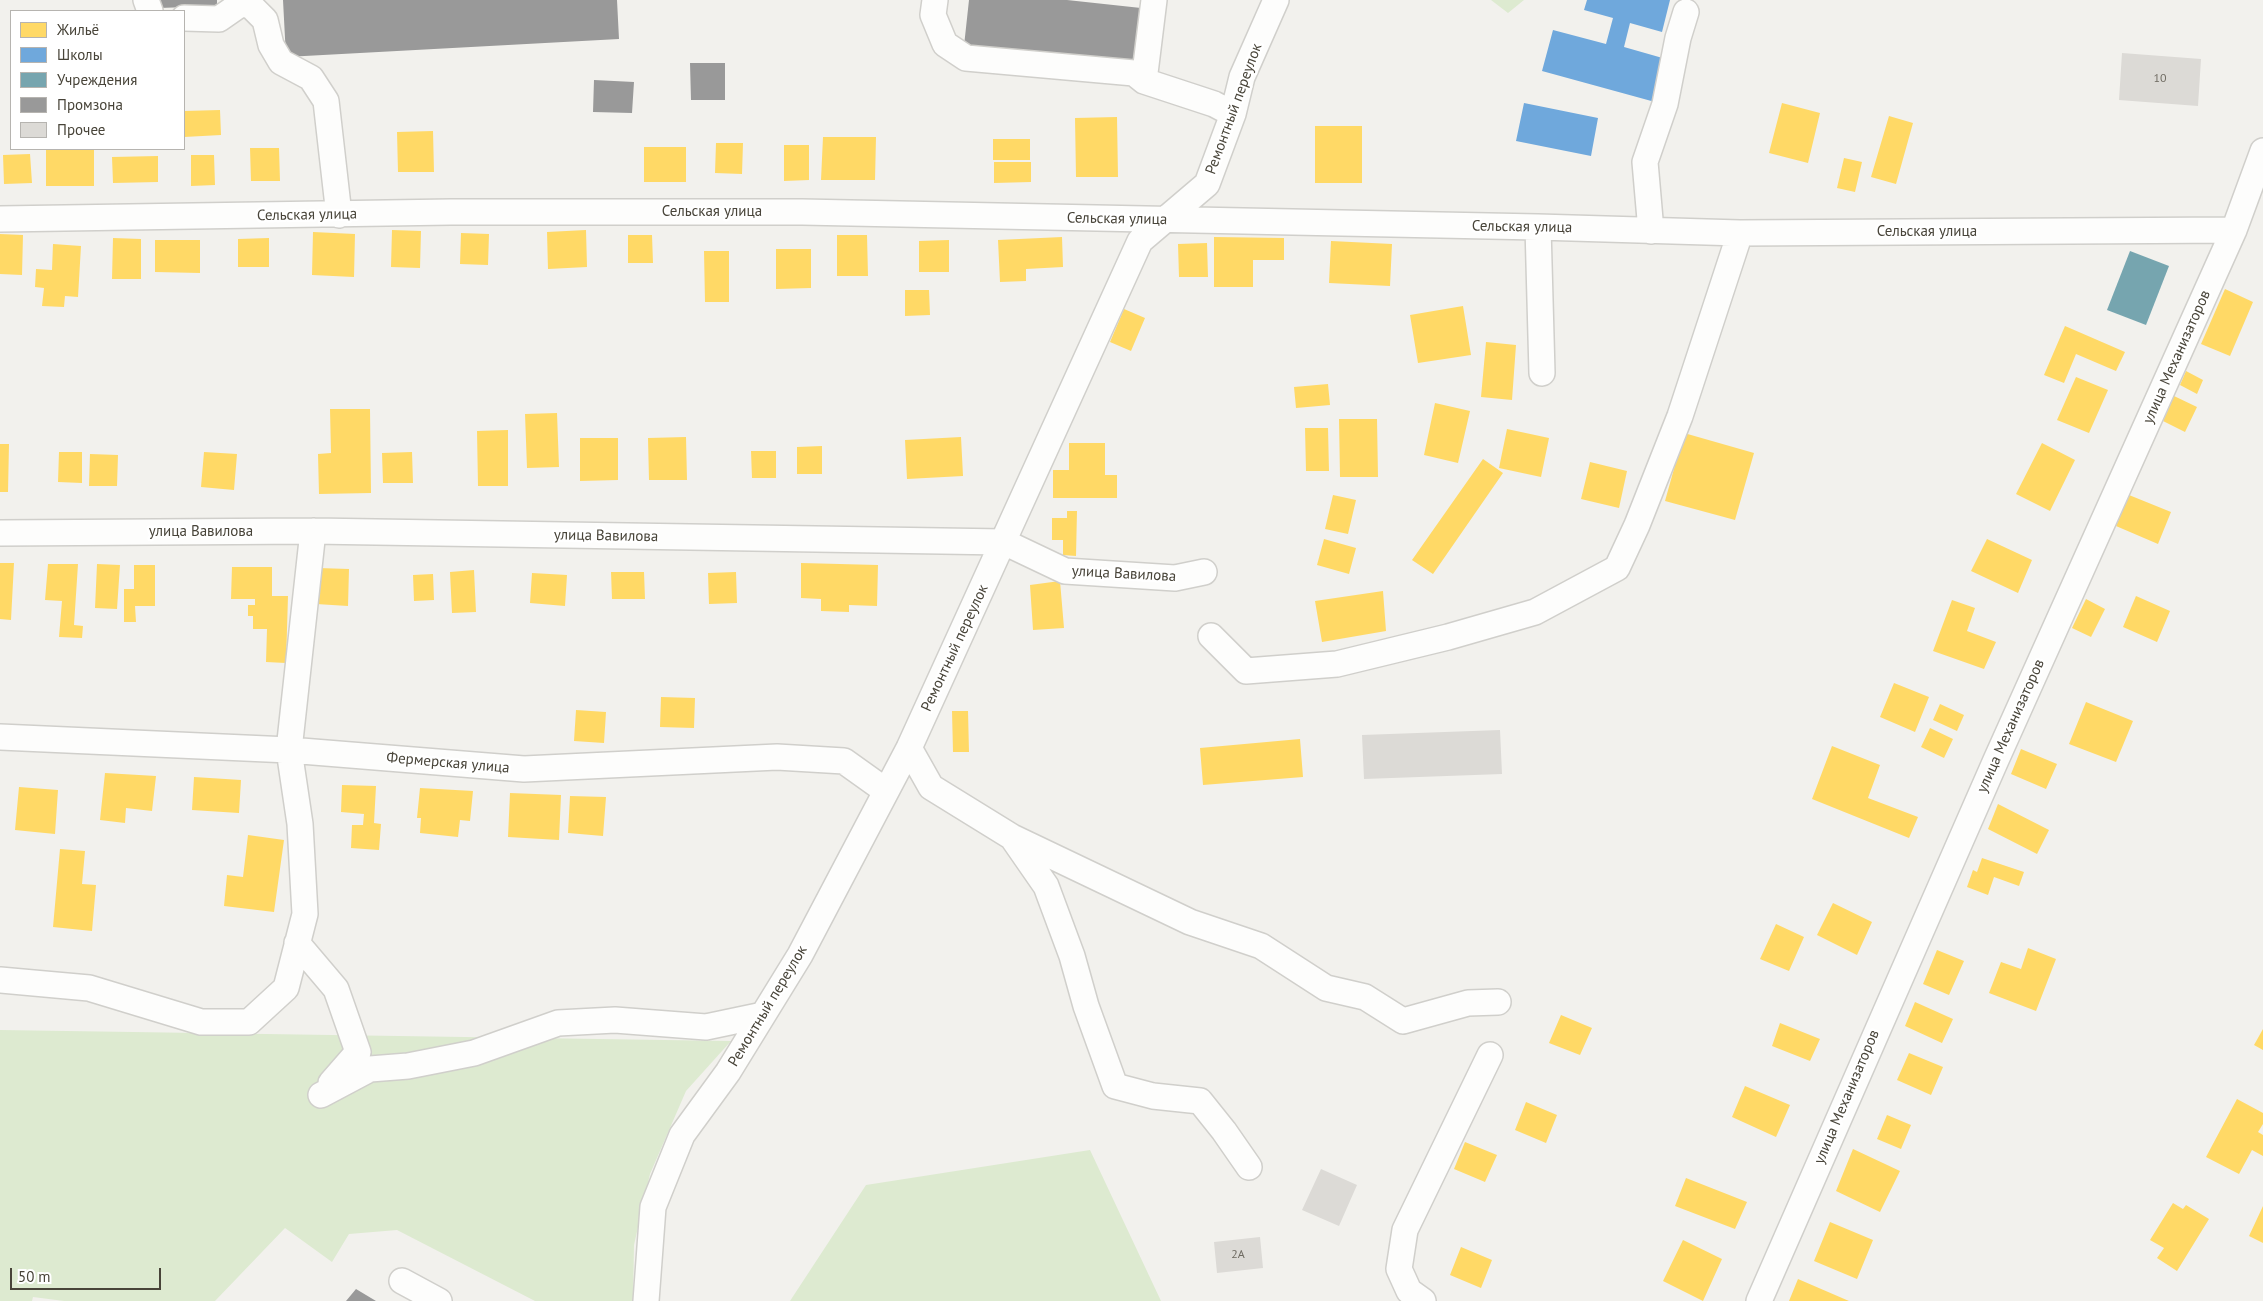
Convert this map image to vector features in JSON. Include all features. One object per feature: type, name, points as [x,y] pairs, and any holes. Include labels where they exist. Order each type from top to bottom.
[{"type":"street","points":[[935,0],[933,15],[945,44],[966,58],[1119,70],[1134,73],[1144,81],[1214,104],[1233,114]]},
{"type":"street","points":[[1144,81],[1154,0]]},
{"type":"street","name":"Ремонтный переулок","points":[[646,1301],[653,1207],[682,1135],[728,1072],[800,955],[909,748],[1140,241],[1207,184],[1233,114],[1242,77],[1276,0]]},
{"type":"street","points":[[185,18],[219,19],[242,2],[252,7],[265,20],[272,45],[281,62],[311,78],[326,101],[339,215]]},
{"type":"street","points":[[1651,230],[1644,162],[1665,104],[1678,38],[1686,12]]},
{"type":"street","name":"улица Механизаторов","points":[[1759,1301],[1992,769],[2234,230],[2263,152]]},
{"type":"street","name":"Сельская улица","points":[[0,219],[452,212],[782,212],[1538,227],[1740,233],[2234,230]]},
{"type":"street","points":[[1538,227],[1542,373]]},
{"type":"street","points":[[1211,636],[1246,671],[1337,664],[1448,637],[1535,612],[1617,568],[1637,525],[1680,416],[1740,233]]},
{"type":"street","points":[[0,980],[89,988],[201,1022],[249,1022],[286,988],[305,914],[300,824],[289,750],[314,531]]},
{"type":"street","name":"улица Вавилова","points":[[0,532],[314,531],[1004,542],[1065,571],[1175,578],[1204,572]]},
{"type":"street","name":"Фермерская улица","points":[[0,737],[289,750],[524,769],[777,757],[844,761],[886,791]]},
{"type":"street","points":[[909,748],[931,787],[1012,837],[1190,922],[1261,946],[1326,988],[1365,996],[1403,1021],[1468,1003],[1498,1002]]},
{"type":"street","points":[[1012,837],[1046,886],[1072,956],[1086,1006],[1115,1086],[1153,1096],[1200,1101],[1249,1167]]},
{"type":"street","points":[[297,943],[336,989],[358,1052],[321,1095],[370,1069],[408,1066],[474,1053],[558,1023],[615,1020],[706,1027],[763,1015]]},
{"type":"street","points":[[1423,1301],[1409,1291],[1400,1269],[1405,1230],[1490,1055]]},
{"type":"street","points":[[402,1281],[439,1301]]},
{"type":"green space","points":[[1491,0],[1524,0],[1508,13]]},
{"type":"green space","points":[[0,1030],[731,1041],[686,1091],[650,1174],[634,1245],[633,1301],[535,1301],[397,1230],[349,1234],[332,1262],[285,1228],[215,1301],[64,1301],[33,1297],[32,1301],[0,1301]]},
{"type":"green space","points":[[1090,1150],[1161,1301],[790,1301],[866,1185]]},
{"type":"building: Жильё","points":[[1782,103],[1820,113],[1808,163],[1769,153]]},
{"type":"building: Жильё","points":[[220,110],[221,135],[185,137],[185,111]]},
{"type":"building: Жильё","points":[[1889,116],[1913,123],[1896,184],[1871,177]]},
{"type":"building: Жильё","points":[[1117,117],[1118,177],[1076,177],[1075,118]]},
{"type":"building: Жильё","points":[[1315,126],[1362,126],[1362,183],[1315,183]]},
{"type":"building: Жильё","points":[[433,131],[434,172],[398,172],[397,132]]},
{"type":"building: Жильё","points":[[823,137],[876,137],[875,180],[821,180]]},
{"type":"building: Жильё","points":[[993,139],[1030,139],[1030,160],[993,160]]},
{"type":"building: Жильё","points":[[716,143],[743,143],[742,174],[715,173]]},
{"type":"building: Жильё","points":[[784,145],[809,145],[809,180],[784,181]]},
{"type":"building: Жильё","points":[[644,147],[686,147],[686,182],[644,182]]},
{"type":"building: Жильё","points":[[250,148],[279,148],[280,181],[251,181]]},
{"type":"building: Жильё","points":[[46,150],[94,150],[94,186],[46,186]]},
{"type":"building: Жильё","points":[[30,154],[32,183],[4,184],[3,155]]},
{"type":"building: Жильё","points":[[191,155],[214,155],[215,185],[191,186]]},
{"type":"building: Жильё","points":[[158,156],[158,182],[113,183],[112,157]]},
{"type":"building: Жильё","points":[[1844,158],[1862,162],[1855,192],[1837,188]]},
{"type":"building: Жильё","points":[[994,162],[1031,162],[1031,182],[994,183]]},
{"type":"building: Жильё","points":[[392,230],[421,231],[420,268],[391,267]]},
{"type":"building: Жильё","points":[[586,230],[587,267],[548,269],[547,232]]},
{"type":"building: Жильё","points":[[313,232],[355,234],[354,277],[312,275]]},
{"type":"building: Жильё","points":[[461,233],[489,234],[488,265],[460,264]]},
{"type":"building: Жильё","points":[[0,234],[23,235],[22,275],[0,274]]},
{"type":"building: Жильё","points":[[628,235],[652,235],[653,263],[628,263]]},
{"type":"building: Жильё","points":[[837,235],[867,235],[868,276],[837,276]]},
{"type":"building: Жильё","points":[[1062,237],[1063,267],[1026,269],[1026,281],[1000,282],[998,240]]},
{"type":"building: Жильё","points":[[1214,237],[1284,238],[1284,260],[1253,260],[1253,287],[1214,287]]},
{"type":"building: Жильё","points":[[113,238],[141,239],[141,279],[112,279]]},
{"type":"building: Жильё","points":[[269,238],[269,267],[238,267],[238,239]]},
{"type":"building: Жильё","points":[[155,240],[200,240],[200,273],[155,272]]},
{"type":"building: Жильё","points":[[949,240],[949,272],[919,272],[919,241]]},
{"type":"building: Жильё","points":[[1331,241],[1392,244],[1390,286],[1329,283]]},
{"type":"building: Жильё","points":[[1207,243],[1208,277],[1179,277],[1178,244]]},
{"type":"building: Жильё","points":[[53,244],[81,246],[78,297],[65,296],[64,307],[42,306],[44,288],[35,287],[36,269],[52,270]]},
{"type":"building: Жильё","points":[[776,249],[811,249],[811,288],[776,289]]},
{"type":"building: Жильё","points":[[704,251],[729,251],[729,302],[705,302]]},
{"type":"building: Жильё","points":[[2225,289],[2253,302],[2230,356],[2201,344]]},
{"type":"building: Жильё","points":[[905,290],[929,290],[930,315],[905,316]]},
{"type":"building: Жильё","points":[[1463,306],[1471,355],[1418,363],[1410,315]]},
{"type":"building: Жильё","points":[[1124,309],[1145,318],[1131,351],[1110,342]]},
{"type":"building: Жильё","points":[[2065,326],[2125,352],[2116,371],[2076,354],[2064,383],[2044,375]]},
{"type":"building: Жильё","points":[[1486,342],[1516,345],[1512,400],[1481,397]]},
{"type":"building: Жильё","points":[[2186,371],[2203,380],[2197,394],[2180,385]]},
{"type":"building: Жильё","points":[[2076,377],[2108,390],[2089,433],[2057,420]]},
{"type":"building: Жильё","points":[[1328,384],[1330,405],[1296,408],[1294,387]]},
{"type":"building: Жильё","points":[[2174,396],[2197,407],[2185,432],[2163,421]]},
{"type":"building: Жильё","points":[[1435,403],[1470,411],[1458,463],[1424,455]]},
{"type":"building: Жильё","points":[[330,409],[370,409],[371,493],[319,494],[318,454],[331,453]]},
{"type":"building: Жильё","points":[[557,413],[559,467],[527,468],[525,414]]},
{"type":"building: Жильё","points":[[1339,419],[1377,419],[1378,477],[1340,477]]},
{"type":"building: Жильё","points":[[1305,428],[1328,428],[1329,471],[1306,471]]},
{"type":"building: Жильё","points":[[1507,429],[1549,438],[1541,477],[1499,468]]},
{"type":"building: Жильё","points":[[508,430],[508,486],[478,486],[477,431]]},
{"type":"building: Жильё","points":[[1684,433],[1754,453],[1735,520],[1665,501]]},
{"type":"building: Жильё","points":[[686,437],[687,480],[649,480],[648,438]]},
{"type":"building: Жильё","points":[[961,437],[963,476],[907,479],[905,440]]},
{"type":"building: Жильё","points":[[580,438],[618,438],[618,480],[580,481]]},
{"type":"building: Жильё","points":[[1069,443],[1105,443],[1105,475],[1117,475],[1117,498],[1053,498],[1053,470],[1069,470]]},
{"type":"building: Жильё","points":[[2042,443],[2075,460],[2050,511],[2016,494]]},
{"type":"building: Жильё","points":[[0,444],[9,444],[8,492],[0,492]]},
{"type":"building: Жильё","points":[[822,446],[822,474],[797,474],[797,447]]},
{"type":"building: Жильё","points":[[751,451],[776,451],[776,478],[752,478]]},
{"type":"building: Жильё","points":[[59,452],[82,452],[82,483],[58,482]]},
{"type":"building: Жильё","points":[[204,452],[237,454],[234,490],[201,487]]},
{"type":"building: Жильё","points":[[412,452],[413,483],[383,483],[382,453]]},
{"type":"building: Жильё","points":[[90,454],[118,455],[117,486],[89,486]]},
{"type":"building: Жильё","points":[[1483,459],[1503,473],[1433,574],[1412,560]]},
{"type":"building: Жильё","points":[[1590,462],[1627,471],[1619,508],[1581,499]]},
{"type":"building: Жильё","points":[[1333,495],[1356,500],[1348,534],[1325,529]]},
{"type":"building: Жильё","points":[[2129,495],[2171,512],[2158,544],[2116,526]]},
{"type":"building: Жильё","points":[[1067,511],[1077,511],[1076,556],[1063,555],[1063,540],[1052,540],[1052,518],[1067,518]]},
{"type":"building: Жильё","points":[[1324,539],[1356,548],[1349,574],[1317,565]]},
{"type":"building: Жильё","points":[[1987,539],[2032,560],[2018,593],[1971,571]]},
{"type":"building: Жильё","points":[[0,563],[14,563],[11,620],[0,619]]},
{"type":"building: Жильё","points":[[801,563],[878,565],[877,606],[849,605],[849,612],[821,611],[821,599],[801,598]]},
{"type":"building: Жильё","points":[[48,564],[78,564],[74,625],[83,626],[82,638],[59,637],[62,601],[45,600]]},
{"type":"building: Жильё","points":[[97,564],[120,565],[117,609],[95,608]]},
{"type":"building: Жильё","points":[[134,565],[155,565],[155,606],[135,606],[136,622],[124,622],[124,589],[134,589]]},
{"type":"building: Жильё","points":[[232,567],[272,567],[272,596],[288,596],[286,663],[266,662],[267,629],[253,629],[253,616],[248,616],[248,605],[255,605],[255,599],[231,599]]},
{"type":"building: Жильё","points":[[318,568],[349,569],[348,606],[316,604]]},
{"type":"building: Жильё","points":[[474,570],[476,612],[452,613],[450,572]]},
{"type":"building: Жильё","points":[[611,572],[644,572],[645,599],[612,599]]},
{"type":"building: Жильё","points":[[736,572],[737,603],[709,604],[708,573]]},
{"type":"building: Жильё","points":[[532,573],[567,575],[565,606],[530,603]]},
{"type":"building: Жильё","points":[[433,574],[434,600],[414,601],[413,575]]},
{"type":"building: Жильё","points":[[1060,581],[1064,628],[1033,630],[1030,585]]},
{"type":"building: Жильё","points":[[1383,591],[1386,631],[1322,642],[1315,601]]},
{"type":"building: Жильё","points":[[2136,596],[2170,611],[2157,642],[2123,627]]},
{"type":"building: Жильё","points":[[2086,599],[2105,609],[2091,637],[2072,628]]},
{"type":"building: Жильё","points":[[1952,600],[1975,608],[1967,631],[1996,642],[1984,669],[1933,651]]},
{"type":"building: Жильё","points":[[1894,683],[1929,697],[1915,732],[1880,717]]},
{"type":"building: Жильё","points":[[661,697],[695,698],[694,728],[660,727]]},
{"type":"building: Жильё","points":[[2086,702],[2133,721],[2116,762],[2069,744]]},
{"type":"building: Жильё","points":[[1940,704],[1964,715],[1957,731],[1933,720]]},
{"type":"building: Жильё","points":[[576,710],[606,712],[604,743],[574,741]]},
{"type":"building: Жильё","points":[[952,711],[968,711],[969,752],[953,752]]},
{"type":"building: Жильё","points":[[1930,728],[1953,739],[1944,758],[1921,747]]},
{"type":"building: Жильё","points":[[1300,739],[1303,777],[1203,785],[1200,748]]},
{"type":"building: Жильё","points":[[1832,746],[1880,765],[1868,798],[1918,817],[1909,838],[1812,799]]},
{"type":"building: Жильё","points":[[2021,749],[2057,764],[2046,789],[2011,774]]},
{"type":"building: Жильё","points":[[105,773],[156,776],[152,811],[126,808],[125,823],[100,820]]},
{"type":"building: Жильё","points":[[194,777],[241,780],[239,813],[192,810]]},
{"type":"building: Жильё","points":[[342,785],[376,786],[374,823],[381,824],[379,850],[351,848],[352,825],[363,825],[364,814],[341,812]]},
{"type":"building: Жильё","points":[[19,787],[58,790],[55,834],[15,830]]},
{"type":"building: Жильё","points":[[420,788],[473,791],[470,821],[460,820],[458,837],[420,833],[421,818],[417,818]]},
{"type":"building: Жильё","points":[[510,793],[561,795],[559,840],[508,837]]},
{"type":"building: Жильё","points":[[570,796],[606,797],[603,836],[568,833]]},
{"type":"building: Жильё","points":[[1998,804],[2049,830],[2037,854],[1988,829]]},
{"type":"building: Жильё","points":[[248,835],[284,840],[274,912],[224,906],[227,875],[243,877]]},
{"type":"building: Жильё","points":[[60,849],[85,851],[82,884],[96,885],[92,931],[53,927]]},
{"type":"building: Жильё","points":[[1982,858],[2024,872],[2019,886],[1994,877],[1988,895],[1967,887],[1973,870],[1977,872]]},
{"type":"building: Жильё","points":[[1833,903],[1872,922],[1857,955],[1817,935]]},
{"type":"building: Жильё","points":[[1776,924],[1804,937],[1789,971],[1760,959]]},
{"type":"building: Жильё","points":[[2028,948],[2056,959],[2036,1011],[1989,993],[2001,962],[2021,969]]},
{"type":"building: Жильё","points":[[1937,950],[1964,961],[1949,995],[1923,984]]},
{"type":"building: Жильё","points":[[1915,1002],[1953,1019],[1942,1043],[1905,1026]]},
{"type":"building: Жильё","points":[[1561,1015],[1592,1028],[1580,1055],[1549,1043]]},
{"type":"building: Жильё","points":[[1780,1023],[1820,1039],[1810,1061],[1772,1046]]},
{"type":"building: Жильё","points":[[2263,1029],[2263,1050],[2254,1045]]},
{"type":"building: Жильё","points":[[1909,1053],[1943,1067],[1931,1095],[1897,1080]]},
{"type":"building: Жильё","points":[[1745,1086],[1790,1105],[1776,1137],[1732,1117]]},
{"type":"building: Жильё","points":[[2237,1099],[2263,1113],[2263,1124],[2258,1132],[2263,1135],[2263,1156],[2252,1150],[2239,1174],[2206,1157]]},
{"type":"building: Жильё","points":[[1526,1102],[1557,1115],[1546,1143],[1515,1130]]},
{"type":"building: Жильё","points":[[1887,1115],[1911,1125],[1901,1149],[1877,1139]]},
{"type":"building: Жильё","points":[[1465,1142],[1497,1155],[1485,1182],[1454,1169]]},
{"type":"building: Жильё","points":[[1853,1149],[1900,1171],[1880,1212],[1836,1191]]},
{"type":"building: Жильё","points":[[1686,1178],[1747,1202],[1735,1229],[1675,1206]]},
{"type":"building: Жильё","points":[[2173,1203],[2183,1209],[2186,1205],[2209,1219],[2177,1271],[2157,1258],[2164,1248],[2150,1240]]},
{"type":"building: Жильё","points":[[2263,1206],[2263,1243],[2249,1236]]},
{"type":"building: Жильё","points":[[1830,1222],[1873,1240],[1857,1279],[1814,1261]]},
{"type":"building: Жильё","points":[[1683,1240],[1722,1259],[1703,1301],[1663,1281]]},
{"type":"building: Жильё","points":[[1461,1247],[1492,1260],[1481,1288],[1450,1275]]},
{"type":"building: Жильё","points":[[1798,1279],[1849,1301],[1789,1301]]},
{"type":"building: Школы","points":[[1587,0],[1670,0],[1662,32],[1630,23],[1624,47],[1666,59],[1655,102],[1542,71],[1553,30],[1606,44],[1613,18],[1584,10]]},
{"type":"building: Школы","points":[[1524,103],[1598,118],[1591,156],[1516,141]]},
{"type":"building: Учреждения","points":[[2130,251],[2169,266],[2146,325],[2107,310]]},
{"type":"building: Промзона","points":[[159,0],[217,0],[217,6],[159,8]]},
{"type":"building: Промзона","points":[[283,0],[617,0],[619,39],[286,57]]},
{"type":"building: Промзона","points":[[969,0],[1067,0],[1141,8],[1135,65],[964,46]]},
{"type":"building: Промзона","points":[[690,63],[725,63],[725,100],[691,100]]},
{"type":"building: Промзона","points":[[594,80],[634,82],[632,113],[593,112]]},
{"type":"building: Промзона","points":[[356,1289],[376,1301],[346,1301]]},
{"type":"building: Прочее","points":[[2122,53],[2201,59],[2198,106],[2119,100]]},
{"type":"building: Прочее","points":[[1500,730],[1502,774],[1364,779],[1362,735]]},
{"type":"building: Прочее","points":[[1321,1169],[1357,1185],[1339,1226],[1302,1210]]},
{"type":"building: Прочее","points":[[1260,1237],[1263,1268],[1217,1273],[1214,1242]]}]
